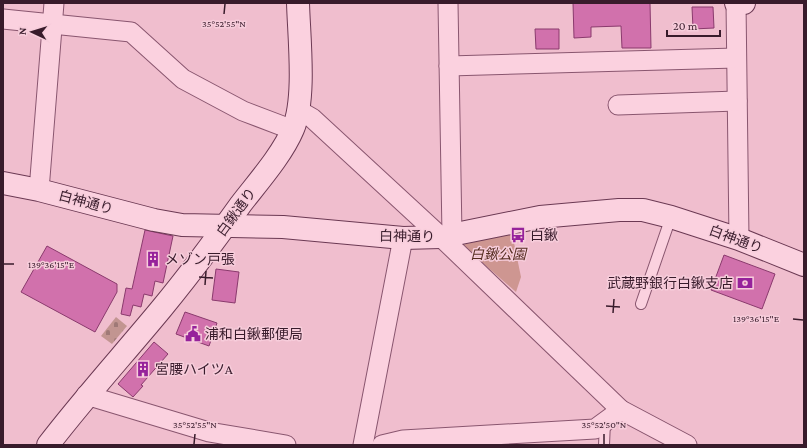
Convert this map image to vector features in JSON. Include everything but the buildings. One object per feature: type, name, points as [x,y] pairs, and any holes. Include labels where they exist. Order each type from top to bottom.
[{"type":"street","points":[[39,190],[54,3]]},
{"type":"street","name":"白鍬通り","points":[[48,445],[86,395],[162,308],[226,226],[280,152],[296,120],[300,92],[298,3]]},
{"type":"street","points":[[446,236],[450,66],[448,3]]},
{"type":"street","points":[[739,239],[736,101],[736,3],[744,3]]},
{"type":"street","points":[[3,19],[132,32],[182,79],[242,111],[296,120],[312,118],[446,236],[621,410],[687,445]]},
{"type":"street","points":[[450,66],[736,58]]},
{"type":"street","points":[[618,105],[736,101]]},
{"type":"street","name":"白神通り","points":[[3,183],[39,190],[154,220],[182,225],[283,227],[403,238],[446,236],[540,218],[583,213],[643,210],[672,217],[739,239],[804,265]]},
{"type":"street","points":[[363,445],[403,238]]},
{"type":"street","points":[[86,395],[209,432],[286,445]]},
{"type":"street","points":[[382,445],[403,440],[595,429],[621,410]]},
{"type":"lane","points":[[641,304],[672,217]]},
{"type":"lane","points":[[604,445],[605,422]]},
{"type":"green space","name":"白鍬公園","points":[[512,233],[521,277],[516,292],[462,245]]},
{"type":"green space","points":[[116,317],[127,326],[112,344],[101,336]]},
{"type":"place","name":"白鍬","points":[[518,235]]},
{"type":"place","name":"メゾン戸張","points":[[153,259]]},
{"type":"place","name":"武蔵野銀行白鍬支店","points":[[745,283]]},
{"type":"place","name":"浦和白鍬郵便局","points":[[193,334]]},
{"type":"place","name":"宮腰ハイツA","points":[[143,369]]}]
